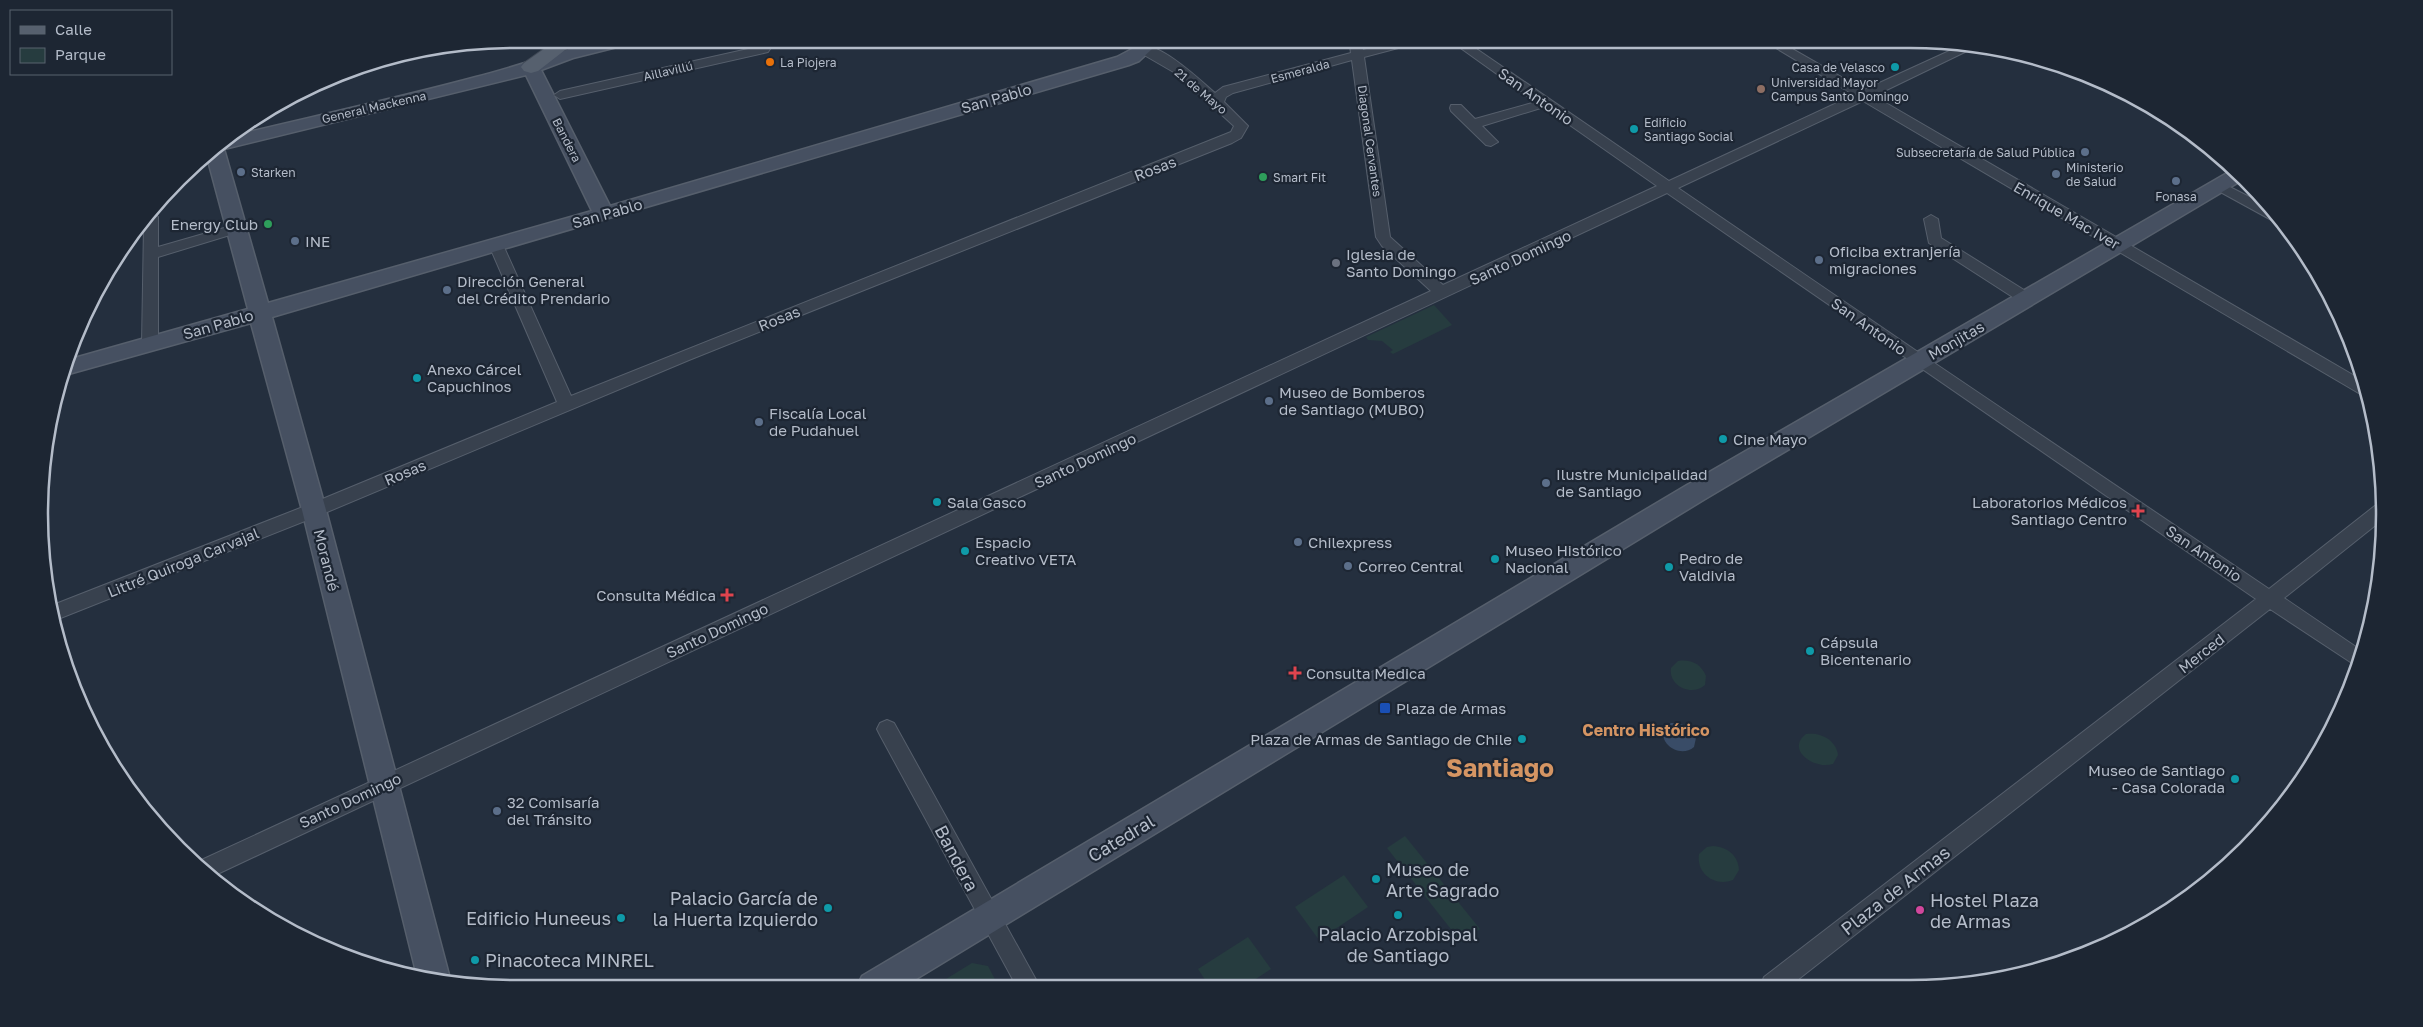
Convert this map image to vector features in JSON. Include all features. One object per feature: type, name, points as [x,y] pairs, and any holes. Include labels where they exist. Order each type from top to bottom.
[{"type":"main road","points":[[531,67],[555,48]]},
{"type":"street","name":"General Mackenna","points":[[233,142],[470,84],[591,48]]},
{"type":"street","name":"Aillavillú","points":[[560,95],[764,48]]},
{"type":"street","name":"San Pablo","points":[[71,367],[604,214],[1123,61],[1137,48]]},
{"type":"street","name":"21 de Mayo","points":[[1147,48],[1167,61],[1217,102],[1241,126]]},
{"type":"street","name":"Diagonal Cervantes","points":[[1357,48],[1380,223],[1387,243],[1442,293]]},
{"type":"street","name":"Esmeralda","points":[[1217,102],[1220,95],[1228,90],[1384,48]]},
{"type":"street","name":"San Antonio","points":[[1467,48],[1920,362],[2353,655]]},
{"type":"street","name":"Enrique Mac Iver","points":[[1782,48],[2357,385]]},
{"type":"street","name":"Santo Domingo","points":[[210,867],[1961,50]]},
{"type":"street","name":"Bandera","points":[[531,67],[604,214]]},
{"type":"street","points":[[1473,124],[1545,103]]},
{"type":"street","points":[[1456,108],[1491,142]]},
{"type":"street","name":"Rosas","points":[[314,510],[568,404],[986,234],[1232,138],[1239,133],[1241,126]]},
{"type":"street","name":"Morandé","points":[[218,153],[314,510],[431,972]]},
{"type":"street","name":"Monjitas","points":[[1369,689],[1673,506],[2233,178]]},
{"type":"street","points":[[2220,186],[2263,209]]},
{"type":"street","points":[[1931,219],[1934,240],[2027,298]]},
{"type":"street","points":[[150,344],[151,221]]},
{"type":"street","points":[[151,254],[238,228]]},
{"type":"street","points":[[496,245],[568,404]]},
{"type":"street","name":"Littré Quiroga Carvajal","points":[[58,611],[314,510]]},
{"type":"street","name":"Merced","points":[[2017,795],[2376,515]]},
{"type":"street","name":"Catedral","points":[[885,980],[1369,689]]},
{"type":"street","name":"Bandera","points":[[887,729],[1025,980]]},
{"type":"street","name":"Plaza de Armas","points":[[1778,980],[2017,795]]},
{"type":"green space","points":[[1434,305],[1452,325],[1393,354],[1390,352],[1393,350],[1382,341],[1368,340],[1366,337]]},
{"type":"green space","points":[[1678,661],[1687,661],[1698,665],[1706,676],[1705,685],[1694,690],[1688,690],[1677,684],[1673,680],[1671,668]]},
{"type":"green space","points":[[1806,734],[1817,734],[1831,741],[1838,755],[1833,764],[1818,764],[1805,757],[1799,746],[1800,740]]},
{"type":"green space","points":[[1405,836],[1480,929],[1461,942],[1387,848]]},
{"type":"green space","points":[[1707,847],[1723,848],[1734,856],[1739,870],[1733,880],[1720,882],[1708,877],[1704,873],[1699,861],[1699,854]]},
{"type":"green space","points":[[1344,875],[1368,907],[1319,940],[1295,907]]},
{"type":"green space","points":[[1248,937],[1271,969],[1254,980],[1205,980],[1198,969]]},
{"type":"green space","points":[[972,963],[988,966],[995,980],[944,980]]},
{"type":"water","points":[[1671,723],[1683,724],[1692,731],[1696,738],[1694,747],[1689,750],[1678,751],[1668,745],[1663,735],[1663,729]]},
{"type":"place","name":"La Piojera","points":[[770,62]]},
{"type":"place","name":"Casa de Velasco","points":[[1895,67]]},
{"type":"place","name":"Universidad Mayor Campus Santo Domingo","points":[[1761,89]]},
{"type":"place","name":"Edificio Santiago Social","points":[[1634,129]]},
{"type":"place","name":"Subsecretaría de Salud Pública","points":[[2085,152]]},
{"type":"place","name":"Starken","points":[[241,172]]},
{"type":"place","name":"Ministerio de Salud","points":[[2056,174]]},
{"type":"place","name":"Smart Fit","points":[[1263,177]]},
{"type":"place","name":"Fonasa","points":[[2176,181]]},
{"type":"place","name":"Energy Club","points":[[268,224]]},
{"type":"place","name":"INE","points":[[295,241]]},
{"type":"place","name":"Oficiba extranjería migraciones","points":[[1819,260]]},
{"type":"place","name":"Iglesia de Santo Domingo","points":[[1336,263]]},
{"type":"place","name":"Dirección General del Crédito Prendario","points":[[447,290]]},
{"type":"place","name":"Anexo Cárcel Capuchinos","points":[[417,378]]},
{"type":"place","name":"Museo de Bomberos de Santiago (MUBO)","points":[[1269,401]]},
{"type":"place","name":"Fiscalía Local de Pudahuel","points":[[759,422]]},
{"type":"place","name":"Cine Mayo","points":[[1723,439]]},
{"type":"place","name":"Ilustre Municipalidad de Santiago","points":[[1546,483]]},
{"type":"place","name":"Sala Gasco","points":[[937,502]]},
{"type":"place","name":"Laboratorios Médicos Santiago Centro","points":[[2138,511]]},
{"type":"place","name":"Chilexpress","points":[[1298,542]]},
{"type":"place","name":"Espacio Creativo VETA","points":[[965,551]]},
{"type":"place","name":"Museo Histórico Nacional","points":[[1495,559]]},
{"type":"place","name":"Correo Central","points":[[1348,566]]},
{"type":"place","name":"Pedro de Valdivia","points":[[1669,567]]},
{"type":"place","name":"Consulta Médica","points":[[727,595]]},
{"type":"place","name":"Cápsula Bicentenario","points":[[1810,651]]},
{"type":"place","name":"Consulta Medica","points":[[1295,673]]},
{"type":"place","name":"Plaza de Armas","points":[[1385,708]]},
{"type":"place","name":"Plaza de Armas de Santiago de Chile","points":[[1522,739]]},
{"type":"place","name":"Museo de Santiago - Casa Colorada","points":[[2235,779]]},
{"type":"place","name":"32 Comisaría del Tránsito","points":[[497,811]]},
{"type":"place","name":"Museo de Arte Sagrado","points":[[1376,879]]},
{"type":"place","name":"Palacio García de la Huerta Izquierdo","points":[[828,908]]},
{"type":"place","name":"Hostel Plaza de Armas","points":[[1920,910]]},
{"type":"place","name":"Palacio Arzobispal de Santiago","points":[[1398,915]]},
{"type":"place","name":"Edificio Huneeus","points":[[621,918]]},
{"type":"place","name":"Pinacoteca MINREL","points":[[475,960]]},
{"type":"district","name":"Centro Histórico","points":[[1646,730]]},
{"type":"district","name":"Santiago","points":[[1500,767]]}]
